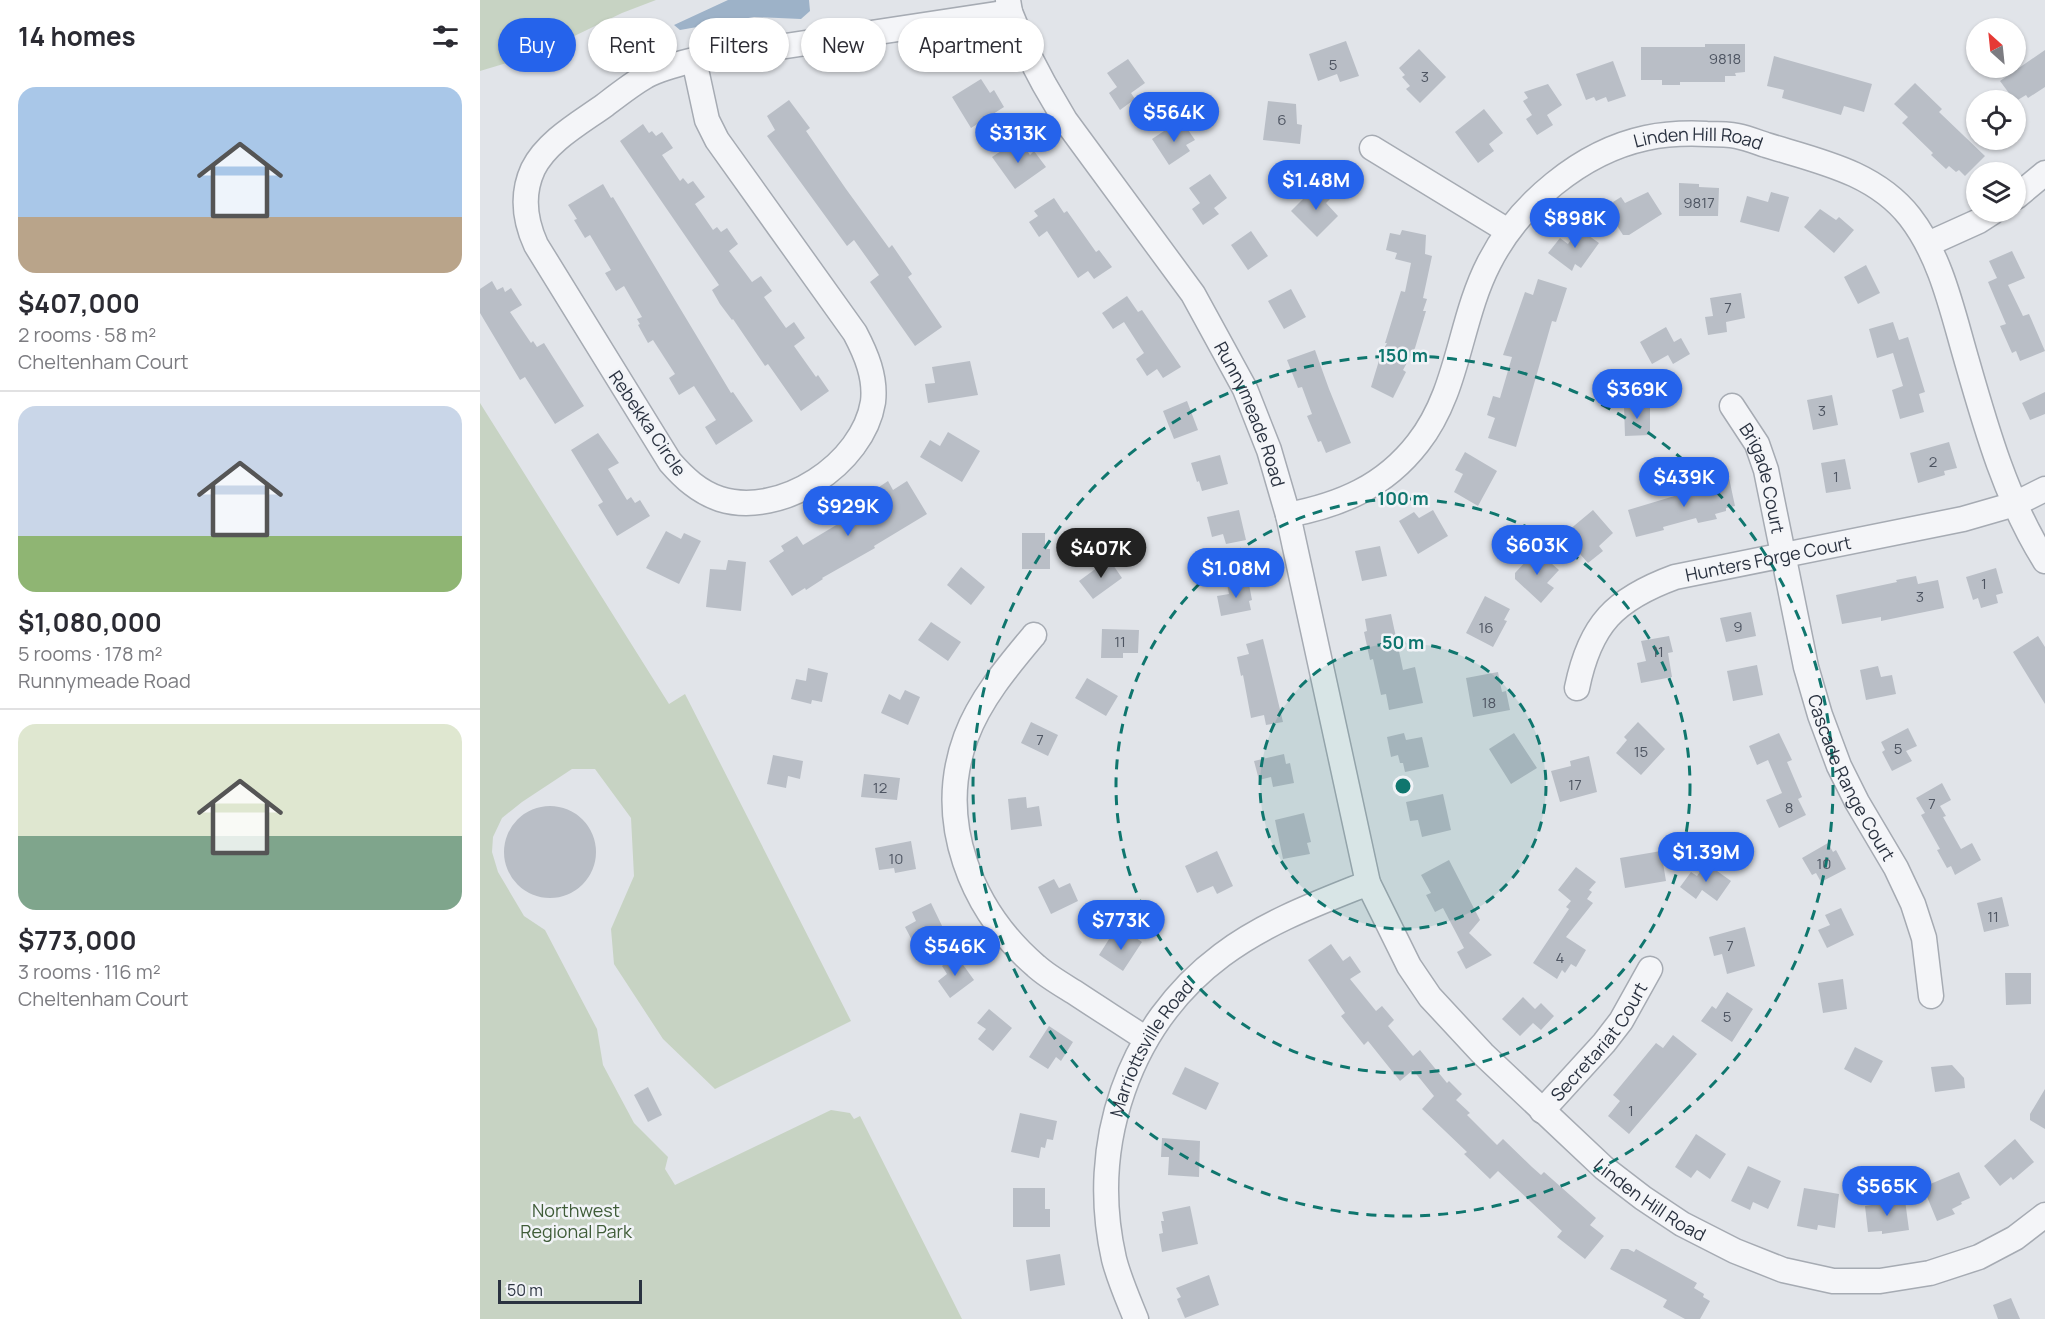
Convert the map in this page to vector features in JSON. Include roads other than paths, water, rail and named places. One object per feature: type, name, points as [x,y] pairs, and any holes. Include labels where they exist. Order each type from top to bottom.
[{"type":"street","name":"Rebekka Circle","points":[[789,44],[1009,6]]},
{"type":"street","name":"Runnymeade Road","points":[[1009,6],[1044,84],[1065,120],[1193,294],[1245,389],[1269,450],[1288,515],[1368,883]]},
{"type":"street","name":"Rebekka Circle","points":[[694,60],[707,120],[717,140],[855,333],[866,354],[873,380],[873,401],[867,425],[854,447],[837,465],[809,484],[788,496],[766,502],[745,504],[721,499],[704,492],[687,481],[670,462],[536,245],[527,226],[525,207],[534,169],[559,138],[647,76],[694,60]]},
{"type":"street","name":"Linden Hill Road","points":[[1288,515],[1319,509],[1350,498],[1402,462],[1419,442],[1448,390],[1474,299],[1488,264],[1508,231],[1542,194],[1580,165],[1615,148],[1647,138],[1693,133],[1736,135],[1850,171],[1882,189],[1910,216],[1928,244],[1943,281],[1989,440],[2015,504],[2045,561]]},
{"type":"street","points":[[1372,148],[1508,231]]},
{"type":"street","points":[[2026,189],[2045,173]]},
{"type":"street","points":[[1928,244],[1977,222]]},
{"type":"street","name":"Brigade Court","points":[[1732,406],[1757,444],[1766,470],[1784,555]]},
{"type":"street","name":"Hunters Forge Court","points":[[1577,688],[1582,661],[1593,636],[1610,614],[1650,586],[1675,577],[1963,519],[2015,504],[2045,489]]},
{"type":"street","name":"Cascade Range Court","points":[[1784,555],[1806,667],[1820,715],[1839,766],[1857,802],[1896,868],[1913,904],[1924,938],[1931,996]]},
{"type":"street","points":[[1034,635],[985,699],[966,735],[956,766],[954,801],[958,835],[969,876],[987,912],[1010,941],[1037,968],[1146,1039]]},
{"type":"street","name":"Linden Hill Road","points":[[1368,883],[1409,966],[1430,997],[1483,1054],[1604,1168],[1682,1224],[1735,1251],[1774,1266],[1833,1281],[1880,1281],[1930,1273],[1978,1257],[2015,1238],[2045,1215]]},
{"type":"street","name":"Marriottsville Road","points":[[1136,1319],[1114,1260],[1107,1210],[1107,1161],[1115,1112],[1129,1073],[1146,1039],[1194,978],[1223,954],[1260,930],[1308,907],[1368,883]]},
{"type":"street","name":"Secretariat Court","points":[[1542,1111],[1621,1021],[1650,969]]},
{"type":"water","points":[[728,0],[809,0],[810,11],[801,19],[689,18]]},
{"type":"water","points":[[689,18],[689,28],[680,30],[677,24]]},
{"type":"park label","name":"Northwest Regional Park","points":[[576,1220]]}]
